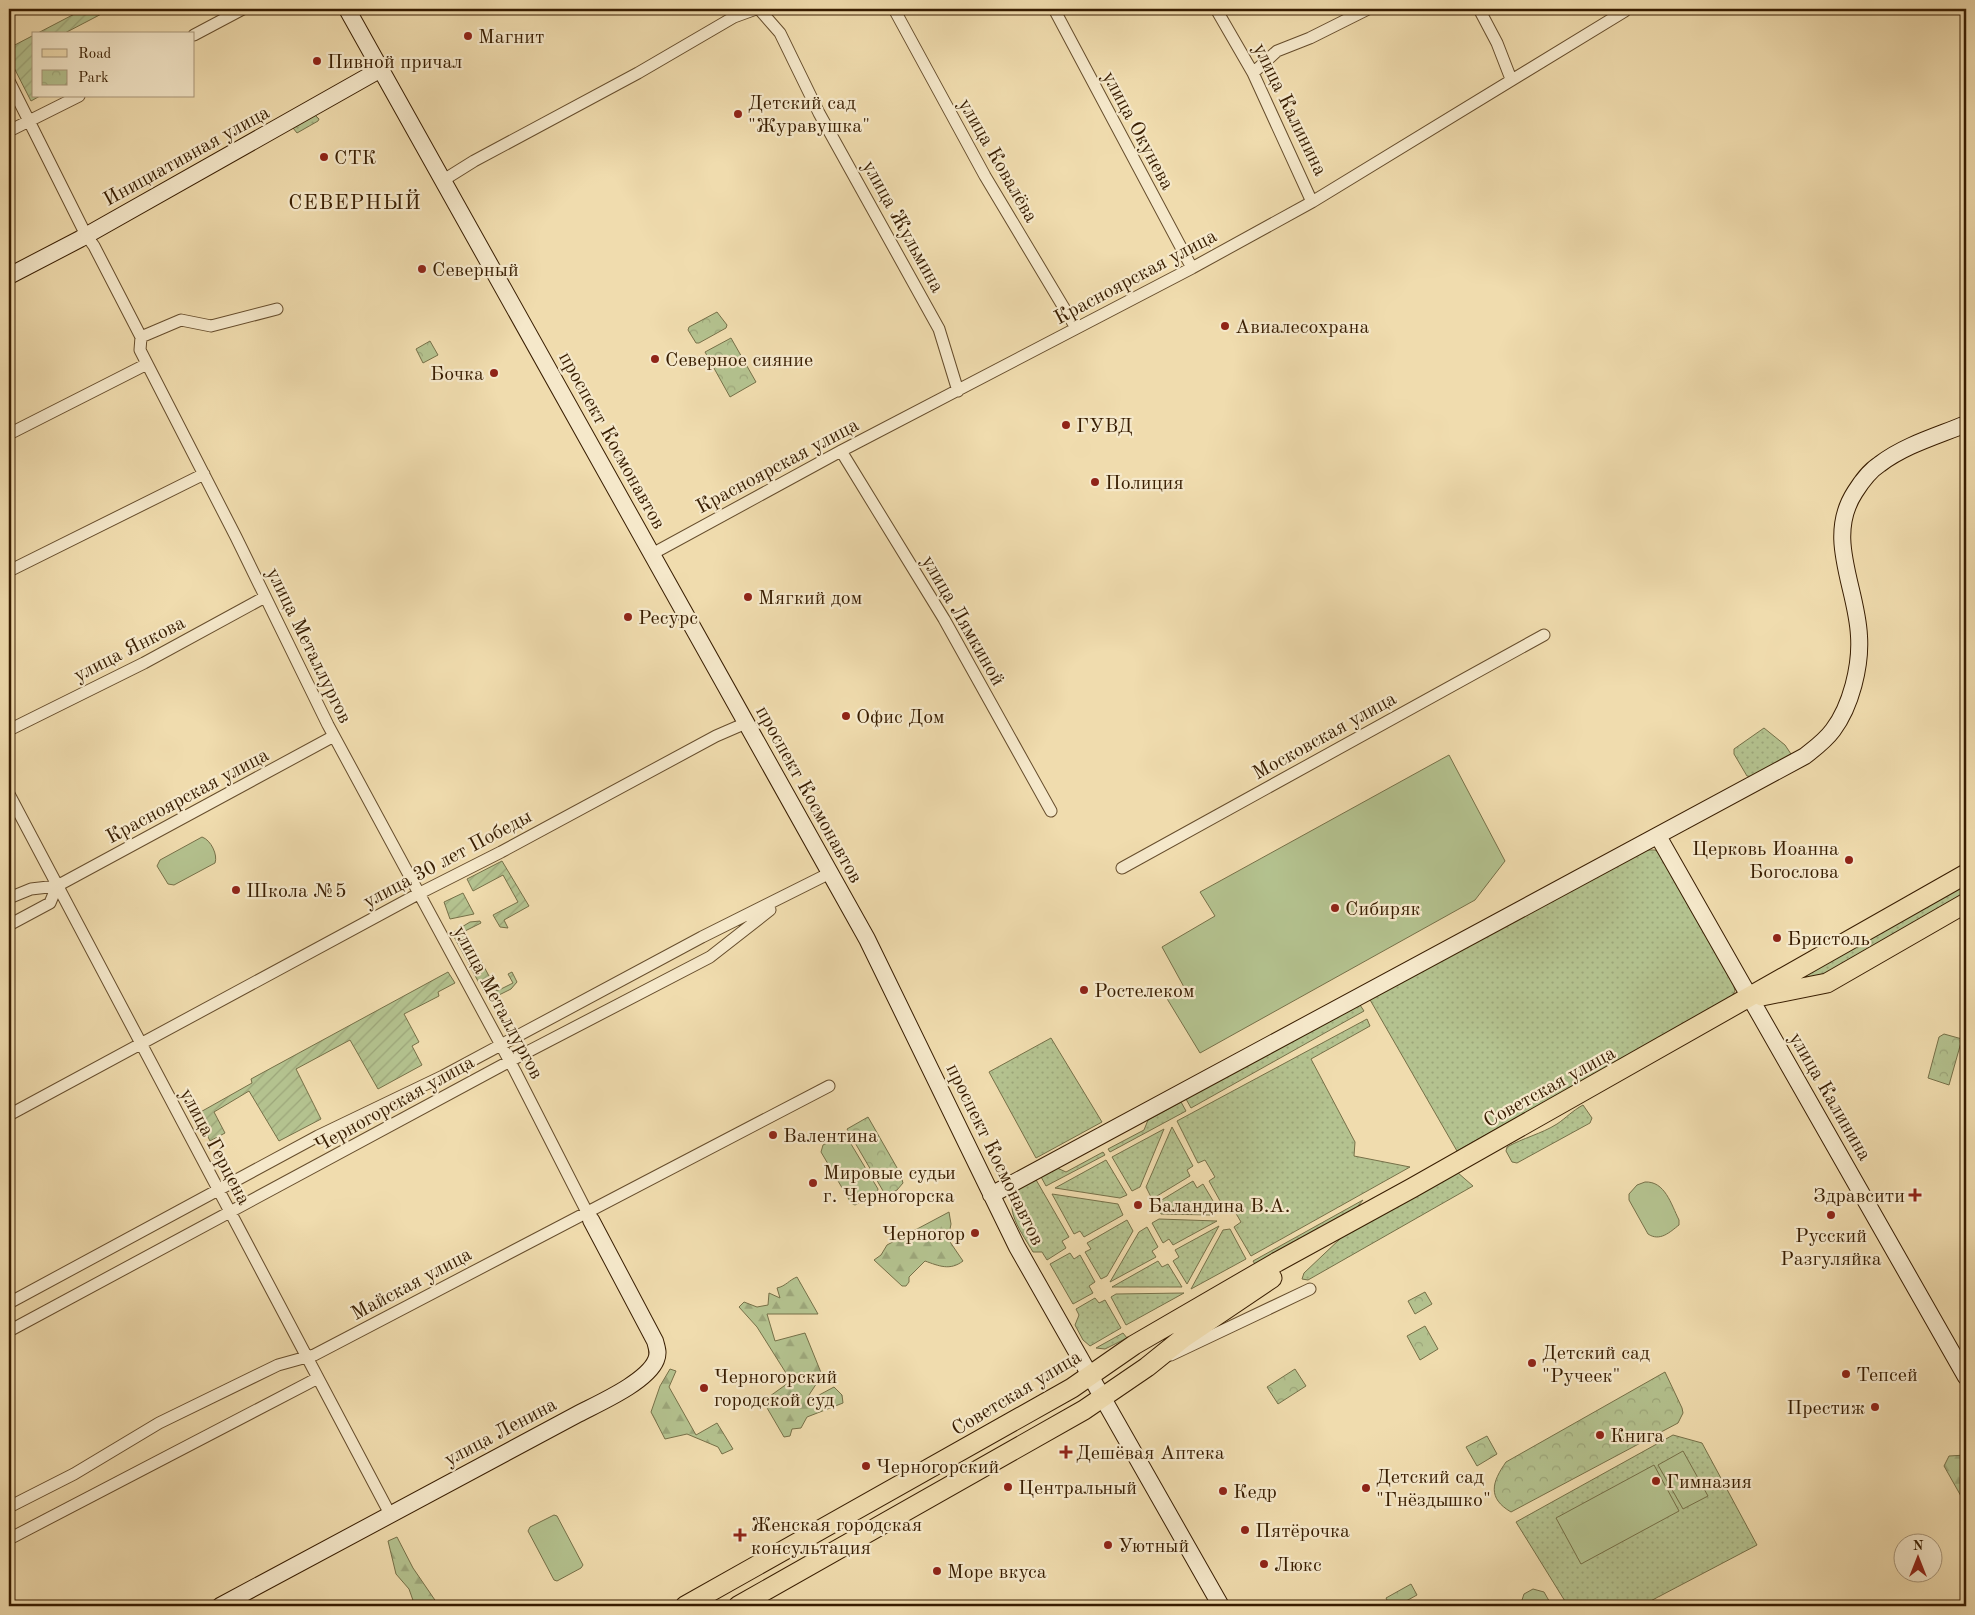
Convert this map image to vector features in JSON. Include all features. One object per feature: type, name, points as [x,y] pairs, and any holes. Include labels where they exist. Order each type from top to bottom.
[{"type":"main road","name":"проспект Космонавтов","points":[[348,9],[442,181],[830,873],[888,979],[991,1195],[1090,1375],[1222,1606]]},
{"type":"main road","name":"Инициативная улица","points":[[9,276],[86,235],[382,69]]},
{"type":"main road","points":[[991,1195],[1805,756],[1834,729],[1848,698],[1858,657],[1860,636],[1841,536],[1842,518],[1848,502],[1864,478],[1879,464],[1902,449],[1966,424]]},
{"type":"main road","name":"улица Калинина","points":[[1658,836],[1966,1377]]},
{"type":"main road","name":"Советская улица","points":[[685,1606],[1072,1388],[1134,1345],[1277,1262],[1751,997],[1966,874]]},
{"type":"main road","name":"Советская улица","points":[[1751,997],[1773,995],[1827,983],[1966,903]]},
{"type":"main road","name":"Советская улица","points":[[738,1606],[1084,1410],[1147,1367],[1183,1338],[1368,1212]]},
{"type":"main road","name":"улица Ленина","points":[[220,1606],[622,1390],[651,1369],[657,1359],[658,1349],[590,1216]]},
{"type":"street","points":[[195,34],[243,9]]},
{"type":"street","points":[[442,181],[474,161],[638,73],[734,17],[758,9]]},
{"type":"street","name":"улица Жульмина","points":[[758,9],[780,33],[819,113],[939,329],[958,390]]},
{"type":"street","name":"улица Ковалёва","points":[[894,9],[985,176],[1076,328]]},
{"type":"street","name":"улица Окунева","points":[[1054,9],[1192,268]]},
{"type":"street","name":"улица Калинина","points":[[1216,9],[1253,73],[1312,202]]},
{"type":"street","points":[[1253,73],[1276,51],[1310,38],[1368,9]]},
{"type":"street","points":[[1479,9],[1497,43],[1511,79]]},
{"type":"street","name":"Красноярская улица","points":[[652,554],[842,451],[1192,268],[1312,202],[1624,10]]},
{"type":"street","name":"улица Металлургов","points":[[9,81],[86,235],[94,246],[141,337],[140,350],[334,736],[510,1061],[590,1216]]},
{"type":"street","points":[[9,131],[75,98]]},
{"type":"street","points":[[141,337],[181,320],[211,326],[277,309]]},
{"type":"street","points":[[9,434],[147,364]]},
{"type":"street","name":"улица Лямкиной","points":[[842,451],[944,619],[1051,810]]},
{"type":"street","points":[[9,571],[204,474]]},
{"type":"street","name":"улица Янкова","points":[[9,730],[144,663],[265,597]]},
{"type":"street","name":"Московская улица","points":[[1122,868],[1544,635]]},
{"type":"street","name":"улица 30 лет Победы","points":[[9,1115],[420,893],[716,736],[746,723]]},
{"type":"street","name":"Красноярская улица","points":[[9,898],[31,889],[57,886],[334,736]]},
{"type":"street","name":"улица Герцена","points":[[9,794],[390,1514]]},
{"type":"street","name":"Черногорская улица","points":[[9,1303],[318,1136],[443,1076],[702,937],[830,873]]},
{"type":"street","name":"Красноярская улица","points":[[9,925],[50,903],[57,886]]},
{"type":"street","name":"Черногорская улица","points":[[9,1331],[510,1061],[710,957],[788,895]]},
{"type":"street","name":"Майская улица","points":[[9,1507],[82,1469],[159,1424],[278,1365],[307,1358],[590,1216],[829,1086]]},
{"type":"street","points":[[1147,1367],[1310,1289]]},
{"type":"street","points":[[9,1539],[318,1378]]},
{"type":"green space","points":[[84,9],[111,9],[67,32],[40,32]]},
{"type":"green space","points":[[32,36],[32,98],[36,98],[31,101],[9,58],[9,48]]},
{"type":"green space","points":[[315,115],[319,119],[318,121],[297,133],[293,128]]},
{"type":"green space","points":[[717,312],[727,325],[726,328],[696,343],[688,330],[689,327]]},
{"type":"green space","points":[[731,338],[756,382],[730,397],[705,352]]},
{"type":"green space","points":[[430,341],[438,355],[423,363],[416,349]]},
{"type":"green space","points":[[1764,728],[1785,745],[1791,754],[1789,759],[1754,777],[1747,776],[1734,754],[1734,749]]},
{"type":"green space","name":"Сибиряк","points":[[1449,755],[1505,861],[1475,900],[1200,1053],[1166,997],[1184,987],[1162,947],[1215,916],[1200,892]]},
{"type":"green space","points":[[202,837],[213,848],[216,856],[215,863],[174,885],[168,884],[157,866],[160,860]]},
{"type":"green space","points":[[1643,850],[1655,850],[1663,856],[1732,979],[1735,991],[1731,998],[1457,1151],[1369,998]]},
{"type":"green space","points":[[502,861],[529,906],[504,920],[508,928],[500,927],[493,915],[518,902],[503,875],[473,891],[467,879]]},
{"type":"green space","points":[[1966,880],[1966,896],[1832,972],[1777,988]]},
{"type":"green space","points":[[463,893],[474,914],[450,919],[444,902]]},
{"type":"green space","points":[[480,921],[481,923],[465,931],[497,991],[513,983],[508,974],[512,972],[517,982],[511,989],[491,999],[485,994],[452,933],[470,922]]},
{"type":"green space","points":[[448,972],[455,983],[438,992],[439,996],[404,1014],[419,1042],[412,1046],[422,1065],[378,1089],[350,1040],[296,1069],[321,1119],[279,1141],[249,1091],[214,1112],[225,1133],[210,1141],[197,1114],[252,1083],[251,1079]]},
{"type":"green space","points":[[1360,1005],[1364,1011],[1191,1108],[1186,1099]]},
{"type":"green space","points":[[1367,1019],[1370,1026],[1311,1059],[1355,1142],[1354,1156],[1410,1167],[1251,1256],[1234,1227],[1241,1222],[1231,1205],[1224,1208],[1209,1181],[1215,1177],[1205,1160],[1198,1163],[1177,1121]]},
{"type":"green space","points":[[1944,1034],[1962,1039],[1949,1085],[1928,1078],[1939,1037]]},
{"type":"green space","points":[[1051,1038],[1102,1122],[1036,1158],[989,1072]]},
{"type":"green space","points":[[1181,1102],[1186,1111],[1110,1152],[1108,1149],[1144,1130],[1148,1120]]},
{"type":"green space","points":[[1583,1105],[1592,1118],[1590,1123],[1517,1163],[1512,1162],[1506,1151],[1507,1147],[1557,1124]]},
{"type":"green space","points":[[868,1117],[900,1173],[903,1183],[897,1190],[886,1196],[847,1129]]},
{"type":"green space","points":[[1172,1127],[1193,1166],[1187,1170],[1190,1176],[1152,1199],[1146,1187]]},
{"type":"green space","points":[[1164,1129],[1140,1187],[1132,1191],[1112,1157]]},
{"type":"green space","points":[[845,1134],[878,1189],[877,1193],[855,1205],[851,1203],[821,1152],[823,1145]]},
{"type":"green space","points":[[1103,1152],[1105,1155],[1046,1186],[1040,1175],[1055,1167],[1066,1172]]},
{"type":"green space","points":[[1106,1160],[1127,1195],[1120,1198],[1055,1188]]},
{"type":"green space","points":[[1457,1172],[1473,1186],[1308,1280],[1302,1279],[1304,1273],[1342,1237]]},
{"type":"green space","points":[[1035,1178],[1069,1237],[1062,1241],[1066,1248],[1047,1260],[1042,1252],[1033,1252],[1019,1229],[1013,1213],[1013,1196],[1018,1189]]},
{"type":"green space","points":[[1193,1181],[1197,1188],[1203,1184],[1219,1211],[1213,1215],[1161,1214],[1155,1204]]},
{"type":"green space","points":[[1645,1182],[1658,1185],[1662,1189],[1679,1220],[1679,1225],[1661,1237],[1648,1234],[1629,1200],[1629,1194],[1637,1185]]},
{"type":"green space","points":[[1052,1194],[1118,1204],[1123,1215],[1084,1237],[1080,1231],[1074,1234]]},
{"type":"green space","points":[[1363,1200],[1353,1212],[1256,1266],[1253,1261]]},
{"type":"green space","points":[[949,1212],[951,1224],[948,1239],[963,1261],[954,1266],[944,1267],[925,1261],[909,1277],[909,1282],[906,1286],[902,1286],[874,1260],[881,1255],[887,1245]]},
{"type":"green space","points":[[1159,1219],[1217,1221],[1173,1245],[1169,1239],[1163,1243],[1152,1223]]},
{"type":"green space","points":[[1127,1220],[1133,1231],[1107,1276],[1101,1279],[1085,1252],[1091,1249],[1087,1243]]},
{"type":"green space","points":[[1219,1226],[1187,1284],[1173,1261],[1179,1257],[1175,1250]]},
{"type":"green space","points":[[1147,1227],[1158,1247],[1152,1251],[1156,1257],[1110,1282],[1139,1232]]},
{"type":"green space","points":[[1230,1229],[1246,1259],[1191,1289],[1223,1230]]},
{"type":"green space","points":[[1070,1253],[1074,1259],[1080,1255],[1095,1282],[1089,1286],[1093,1293],[1073,1304],[1050,1264]]},
{"type":"green space","points":[[1158,1261],[1162,1267],[1168,1264],[1182,1287],[1112,1287]]},
{"type":"green space","points":[[797,1277],[818,1314],[767,1314],[775,1341],[805,1333],[822,1375],[809,1395],[808,1401],[834,1387],[842,1395],[843,1403],[807,1417],[801,1428],[792,1429],[790,1436],[784,1437],[763,1401],[791,1381],[757,1327],[739,1307],[744,1302],[757,1307],[768,1305],[769,1293],[780,1298],[777,1288]]},
{"type":"green space","points":[[1425,1292],[1432,1304],[1415,1314],[1408,1301]]},
{"type":"green space","points":[[1184,1293],[1126,1325],[1111,1297],[1116,1294]]},
{"type":"green space","points":[[1095,1298],[1099,1303],[1105,1300],[1121,1328],[1090,1346],[1083,1340],[1075,1325],[1079,1315],[1076,1309]]},
{"type":"green space","points":[[1425,1326],[1438,1349],[1420,1360],[1407,1336]]},
{"type":"green space","points":[[1123,1333],[1127,1338],[1105,1349],[1096,1348]]},
{"type":"green space","points":[[670,1369],[676,1371],[669,1387],[696,1435],[717,1423],[733,1449],[722,1454],[718,1447],[687,1434],[665,1439],[651,1412],[660,1386]]},
{"type":"green space","points":[[1295,1369],[1306,1386],[1278,1404],[1267,1387]]},
{"type":"green space","points":[[1665,1372],[1682,1408],[1683,1413],[1678,1423],[1511,1512],[1498,1501],[1494,1489],[1495,1483],[1506,1462]]},
{"type":"green space","name":"Гимназия","points":[[1673,1435],[1702,1443],[1757,1545],[1641,1606],[1568,1606],[1516,1522]]},
{"type":"green space","points":[[1487,1436],[1497,1454],[1477,1466],[1466,1447]]},
{"type":"green space","points":[[1683,1451],[1708,1496],[1683,1509],[1658,1465]]},
{"type":"green space","points":[[1966,1455],[1966,1505],[1944,1466],[1949,1456]]},
{"type":"green space","points":[[1654,1465],[1679,1511],[1581,1564],[1556,1518]]},
{"type":"green space","points":[[554,1515],[557,1516],[583,1565],[581,1568],[557,1581],[554,1580],[528,1531],[530,1527]]},
{"type":"green space","points":[[397,1537],[413,1568],[439,1606],[415,1606],[409,1589],[396,1574],[388,1541]]},
{"type":"green space","points":[[1411,1584],[1417,1595],[1397,1606],[1390,1606],[1386,1598]]},
{"type":"green space","points":[[1533,1589],[1544,1592],[1552,1606],[1523,1606],[1521,1603],[1524,1594]]},
{"type":"place","name":"Магнит","points":[[468,36]]},
{"type":"place","name":"Пивной причал","points":[[317,61]]},
{"type":"place","name":"Детский сад \"Журавушка\"","points":[[738,114]]},
{"type":"place","name":"СТК","points":[[324,157]]},
{"type":"place","name":"Северный","points":[[422,269]]},
{"type":"place","name":"Авиалесохрана","points":[[1225,326]]},
{"type":"place","name":"Северное сияние","points":[[655,359]]},
{"type":"place","name":"Бочка","points":[[494,373]]},
{"type":"place","name":"ГУВД","points":[[1066,425]]},
{"type":"place","name":"Полиция","points":[[1095,482]]},
{"type":"place","name":"Мягкий дом","points":[[748,597]]},
{"type":"place","name":"Ресурс","points":[[628,617]]},
{"type":"place","name":"Офис Дом","points":[[846,716]]},
{"type":"place","name":"Церковь Иоанна Богослова","points":[[1849,860]]},
{"type":"place","name":"Школа №5","points":[[236,890]]},
{"type":"place","name":"Сибиряк","points":[[1335,908]]},
{"type":"place","name":"Бристоль","points":[[1777,938]]},
{"type":"place","name":"Ростелеком","points":[[1084,990]]},
{"type":"place","name":"Валентина","points":[[773,1135]]},
{"type":"place","name":"Мировые судьи г. Черногорска","points":[[813,1183]]},
{"type":"place","name":"Здравсити","points":[[1915,1195]]},
{"type":"place","name":"Баландина В.А.","points":[[1138,1205]]},
{"type":"place","name":"Русский Разгуляйка","points":[[1831,1215]]},
{"type":"place","name":"Черногор","points":[[975,1233]]},
{"type":"place","name":"Детский сад \"Ручеек\"","points":[[1532,1363]]},
{"type":"place","name":"Тепсей","points":[[1846,1374]]},
{"type":"place","name":"Черногорский городской суд","points":[[704,1388]]},
{"type":"place","name":"Престиж","points":[[1875,1407]]},
{"type":"place","name":"Книга","points":[[1600,1435]]},
{"type":"place","name":"Дешёвая Аптека","points":[[1066,1452]]},
{"type":"place","name":"Черногорский","points":[[866,1466]]},
{"type":"place","name":"Гимназия","points":[[1656,1481]]},
{"type":"place","name":"Центральный","points":[[1008,1487]]},
{"type":"place","name":"Детский сад \"Гнёздышко\"","points":[[1366,1488]]},
{"type":"place","name":"Кедр","points":[[1223,1491]]},
{"type":"place","name":"Пятёрочка","points":[[1245,1530]]},
{"type":"place","name":"Женская городская консультация","points":[[740,1535]]},
{"type":"place","name":"Уютный","points":[[1108,1545]]},
{"type":"place","name":"Люкс","points":[[1264,1564]]},
{"type":"place","name":"Море вкуса","points":[[937,1571]]},
{"type":"district","name":"СЕВЕРНЫЙ","points":[[355,202]]}]
